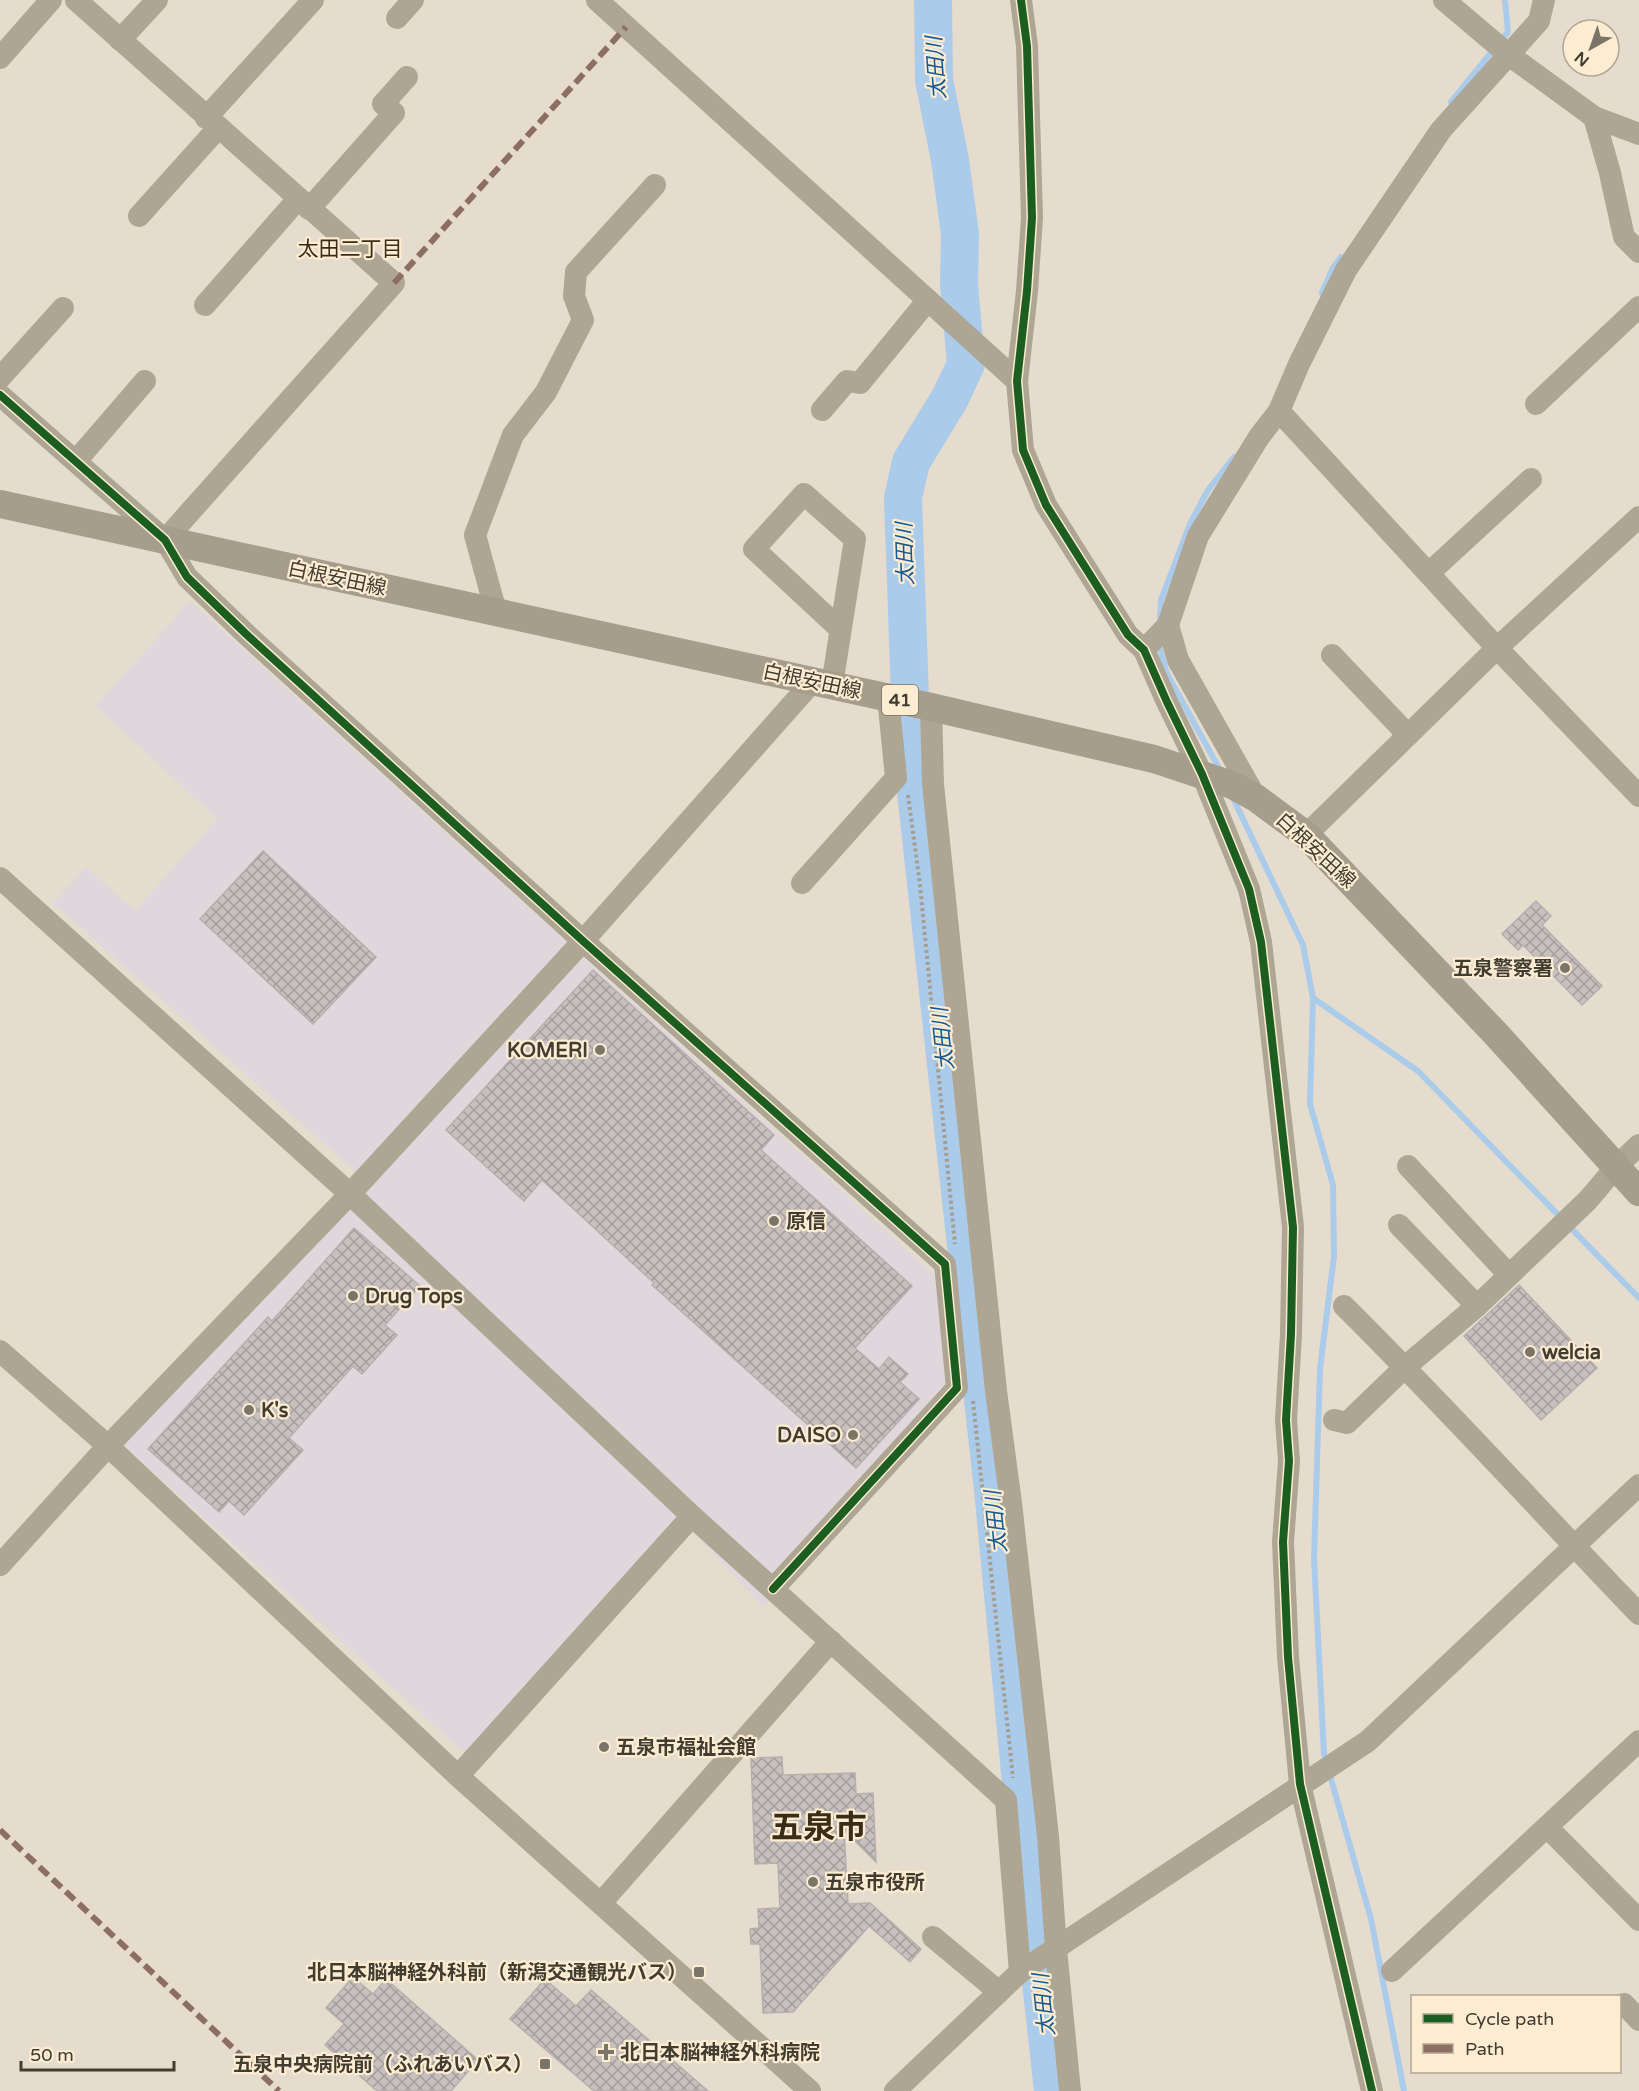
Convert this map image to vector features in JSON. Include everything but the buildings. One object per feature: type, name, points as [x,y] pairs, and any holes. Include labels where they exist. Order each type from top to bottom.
[{"type":"main road","name":"白根安田線","points":[[0,504],[888,697],[1154,759],[1232,785],[1256,798],[1306,836],[1495,1033],[1639,1192]]},
{"type":"street","points":[[0,58],[51,0]]},
{"type":"street","points":[[76,0],[394,283],[165,540]]},
{"type":"street","points":[[120,40],[157,0]]},
{"type":"street","points":[[139,216],[313,0]]},
{"type":"street","points":[[397,18],[413,0]]},
{"type":"street","points":[[597,0],[1017,381]]},
{"type":"street","points":[[1021,0],[1028,46],[1032,218],[1017,381],[1023,450],[1046,505],[1128,635],[1144,650],[1202,774],[1250,889],[1261,942],[1293,1227],[1291,1334],[1286,1420],[1289,1461],[1283,1542],[1288,1657],[1300,1784],[1372,2091]]},
{"type":"street","points":[[1444,0],[1509,55],[1594,117],[1639,134]]},
{"type":"street","points":[[1144,650],[1168,625],[1198,536],[1259,438],[1279,411],[1299,364],[1346,270],[1441,130],[1539,21],[1544,0]]},
{"type":"street","points":[[205,305],[394,113],[383,104],[407,77]]},
{"type":"street","points":[[1594,117],[1610,173],[1624,237],[1639,252]]},
{"type":"street","points":[[496,612],[475,535],[513,435],[546,392],[583,320],[574,296],[576,272],[655,185]]},
{"type":"street","points":[[822,410],[846,381],[860,383],[928,300]]},
{"type":"street","points":[[1536,404],[1639,307]]},
{"type":"street","points":[[0,378],[63,308]]},
{"type":"street","points":[[76,462],[145,381]]},
{"type":"street","points":[[0,395],[165,540],[187,577],[246,634],[583,941],[945,1264],[957,1389],[773,1589]]},
{"type":"street","points":[[1279,411],[1497,648],[1639,796]]},
{"type":"street","points":[[1429,573],[1531,479]]},
{"type":"street","points":[[0,1565],[108,1446],[350,1194],[823,683],[840,629],[855,539],[804,494],[754,549],[840,629]]},
{"type":"street","points":[[1306,836],[1497,648],[1639,517]]},
{"type":"street","points":[[1168,625],[1178,660],[1256,798]]},
{"type":"street","points":[[1332,656],[1408,735]]},
{"type":"street","points":[[802,883],[896,778],[888,697]]},
{"type":"street","points":[[931,707],[936,819],[996,1391],[1011,1503],[1048,1836],[1070,2091]]},
{"type":"street","points":[[0,878],[350,1194],[692,1516],[1006,1800],[1020,1972]]},
{"type":"street","points":[[1334,1420],[1347,1423],[1405,1367],[1477,1306],[1588,1200],[1616,1167],[1639,1145]]},
{"type":"street","points":[[1408,1166],[1509,1275]]},
{"type":"street","points":[[1399,1225],[1477,1306]]},
{"type":"street","points":[[1344,1306],[1405,1367],[1639,1614]]},
{"type":"street","points":[[0,1351],[108,1446],[458,1776],[810,2091]]},
{"type":"street","points":[[895,2091],[1020,1972],[1368,1741],[1639,1485]]},
{"type":"street","points":[[458,1776],[692,1516]]},
{"type":"street","points":[[601,1903],[831,1641]]},
{"type":"street","points":[[1392,1971],[1547,1827],[1635,1753]]},
{"type":"street","points":[[1547,1827],[1639,1920]]},
{"type":"street","points":[[933,1936],[999,1992]]},
{"type":"shaded area","points":[[190,601],[940,1280],[953,1384],[763,1607],[680,1518],[465,1753],[113,1436],[356,1172],[53,903],[86,867],[135,911],[217,819],[96,706]]},
{"type":"waterway","name":"太田川","points":[[933,0],[934,80],[950,160],[960,234],[959,284],[966,364],[950,398],[911,462],[903,498],[912,756],[993,1490],[1053,2091]]},
{"type":"waterway","points":[[1500,41],[1508,32],[1505,0]]},
{"type":"waterway","points":[[1451,102],[1494,49]]},
{"type":"waterway","points":[[1322,293],[1333,268],[1341,257]]},
{"type":"waterway","points":[[1160,620],[1161,600],[1190,524],[1208,490],[1234,457]]},
{"type":"waterway","points":[[1158,642],[1167,674],[1220,770]]},
{"type":"waterway","points":[[1233,798],[1303,945],[1313,998],[1310,1104],[1333,1185],[1334,1256],[1320,1369],[1314,1559],[1324,1754],[1327,1762]]},
{"type":"waterway","points":[[1313,998],[1418,1071],[1639,1298]]},
{"type":"waterway","points":[[1329,1772],[1371,1919],[1404,2091]]},
{"type":"marked path","points":[[394,283],[626,27]]},
{"type":"marked path","points":[[0,1830],[279,2091]]},
{"type":"cycle path","points":[[1021,0],[1027,46],[1032,218],[1017,381],[1023,450],[1046,505],[1128,635],[1144,650],[1202,774],[1249,889],[1261,942],[1293,1227],[1291,1334],[1286,1420],[1289,1461],[1283,1542],[1288,1657],[1300,1784],[1372,2091]]},
{"type":"cycle path","points":[[0,395],[165,540],[187,577],[246,634],[583,941],[945,1264],[957,1388],[773,1589]]},
{"type":"place","name":"五泉警察署","points":[[1565,968]]},
{"type":"place","name":"KOMERI","points":[[600,1050]]},
{"type":"place","name":"原信","points":[[774,1221]]},
{"type":"place","name":"Drug Tops","points":[[353,1296]]},
{"type":"place","name":"welcia","points":[[1530,1352]]},
{"type":"place","name":"K's","points":[[249,1410]]},
{"type":"place","name":"DAISO","points":[[853,1435]]},
{"type":"place","name":"五泉市福祉会館","points":[[604,1747]]},
{"type":"place","name":"五泉市役所","points":[[813,1882]]},
{"type":"place","name":"北日本脳神経外科前（新潟交通観光バス）","points":[[699,1972]]},
{"type":"place","name":"北日本脳神経外科病院","points":[[606,2052]]},
{"type":"place","name":"五泉中央病院前（ふれあいバス）","points":[[545,2064]]},
{"type":"district","name":"太田二丁目","points":[[350,249]]},
{"type":"district","name":"五泉市","points":[[819,1827]]}]
